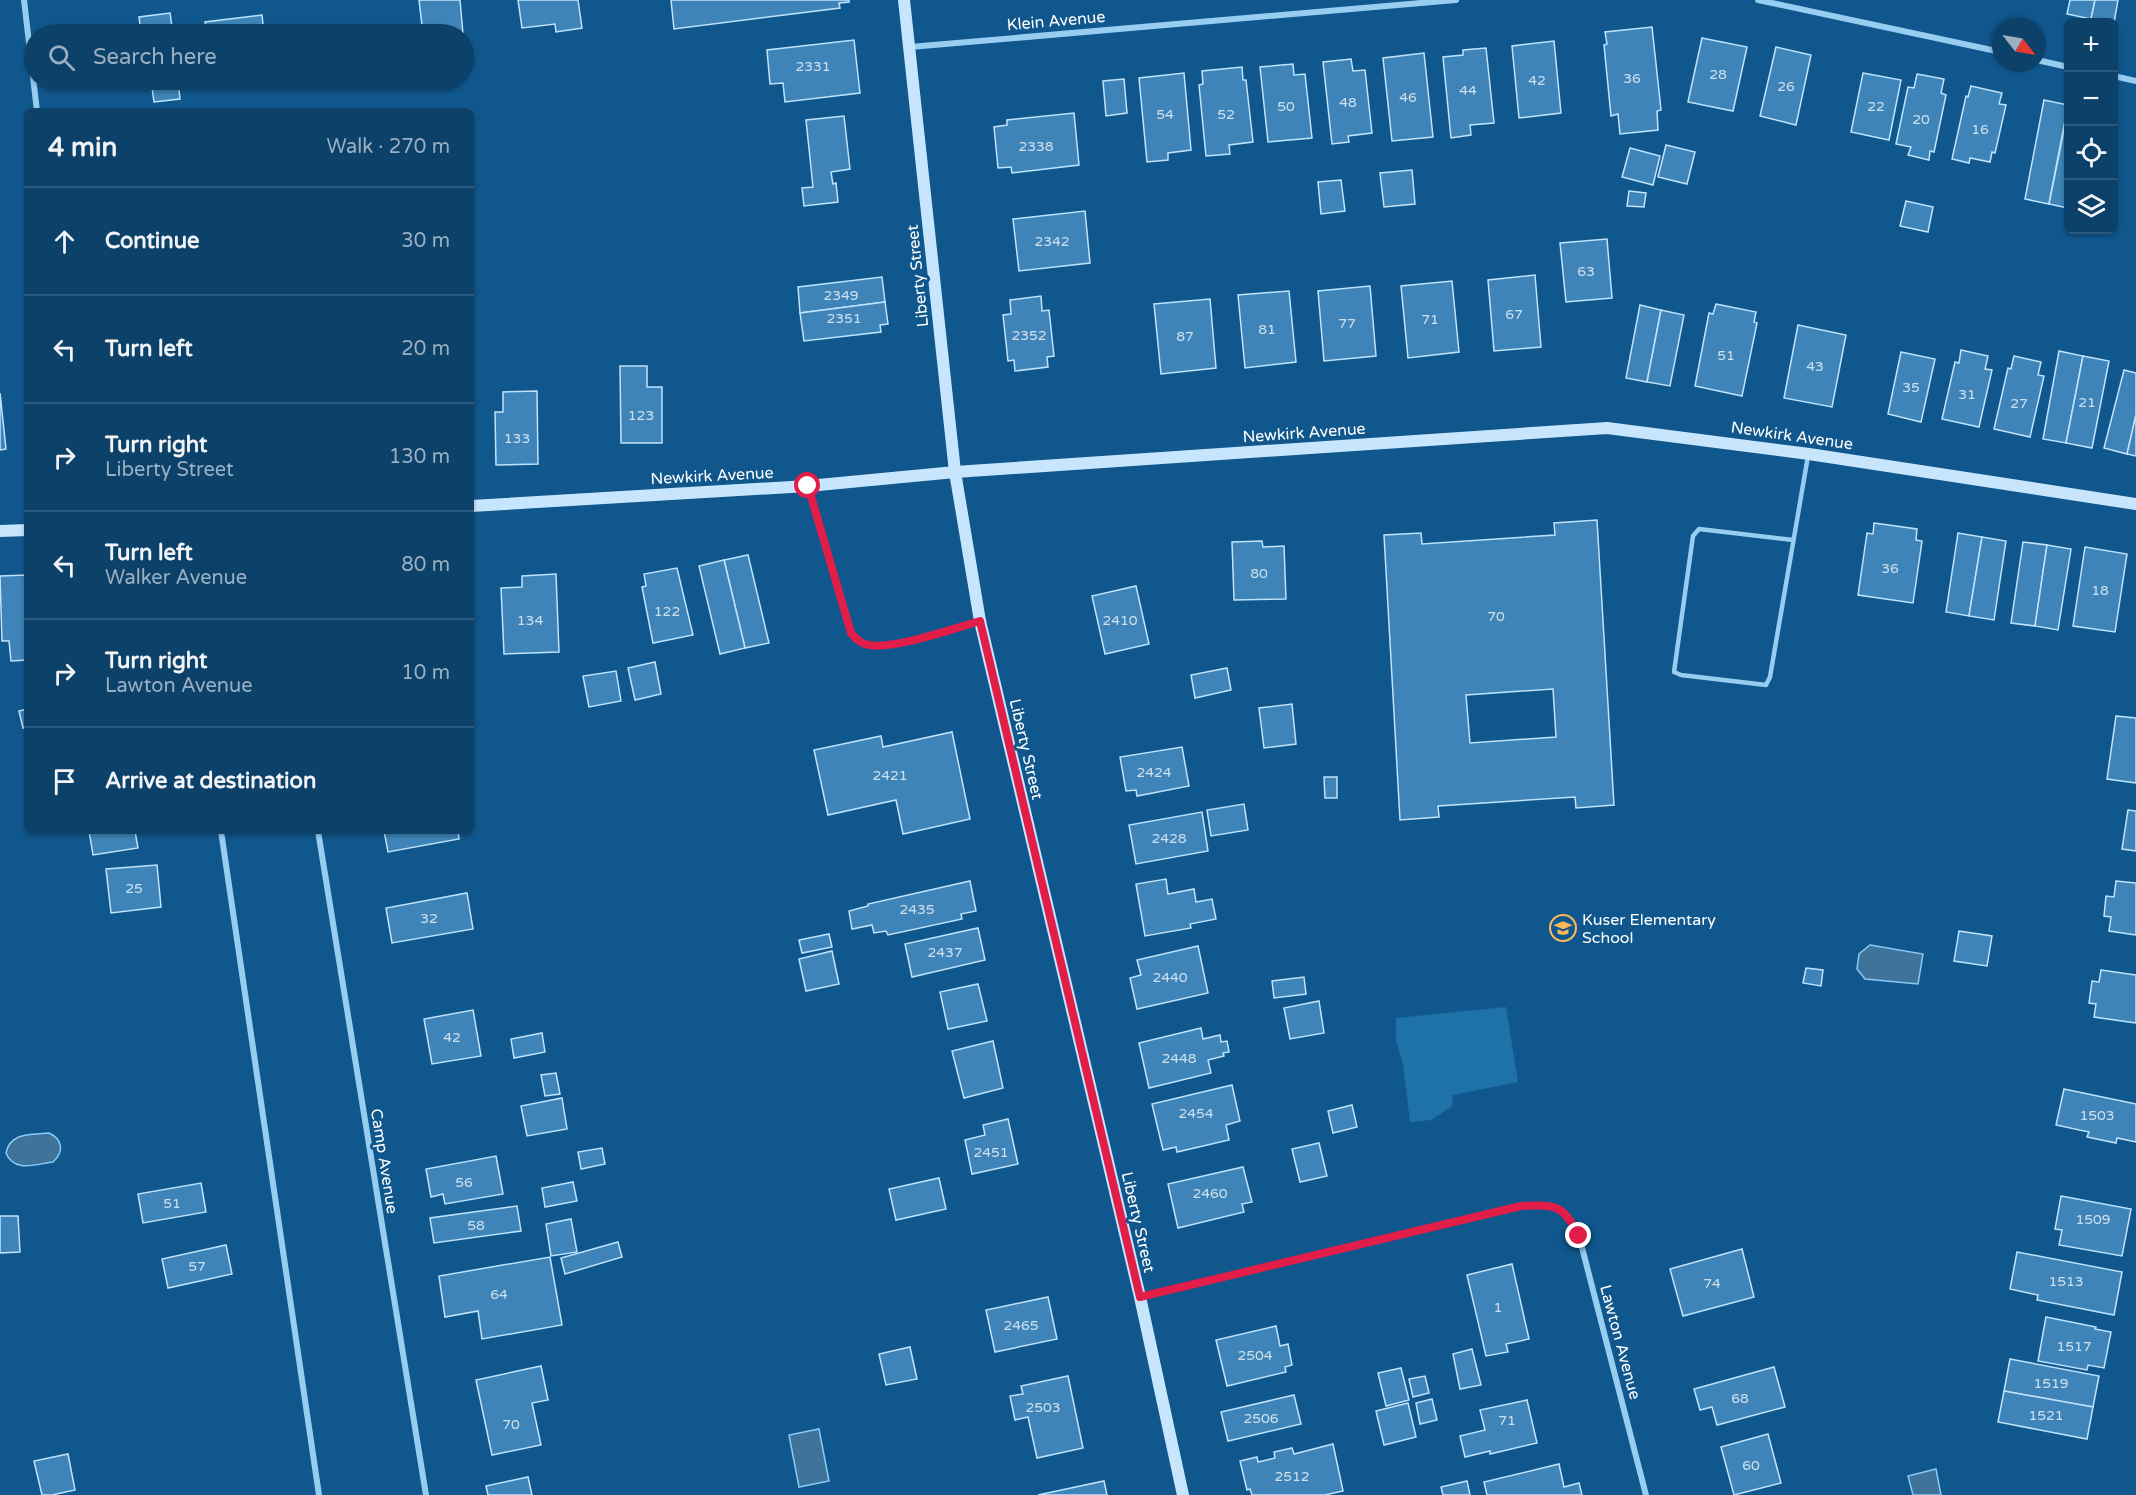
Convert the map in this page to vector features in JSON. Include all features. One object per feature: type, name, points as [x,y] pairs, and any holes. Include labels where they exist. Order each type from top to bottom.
[{"type":"street","points":[[24,0],[27,24]]},
{"type":"street","name":"Liberty Street","points":[[904,0],[955,472],[980,621],[1140,1297],[1183,1495]]},
{"type":"street","name":"Klein Avenue","points":[[909,47],[1456,0]]},
{"type":"street","points":[[1758,0],[1992,50]]},
{"type":"street","points":[[2046,62],[2064,66]]},
{"type":"street","points":[[2118,77],[2136,81]]},
{"type":"street","points":[[35,90],[37,108]]},
{"type":"street","name":"Newkirk Avenue","points":[[474,506],[808,486],[955,472],[1607,428],[1809,454],[2136,504]]},
{"type":"street","points":[[0,531],[24,530]]},
{"type":"street","points":[[221,834],[319,1495]]},
{"type":"street","name":"Camp Avenue","points":[[318,834],[426,1495]]},
{"type":"street","name":"Lawton Avenue","points":[[1140,1297],[1521,1206],[1552,1205],[1569,1217],[1579,1236],[1646,1495]]},
{"type":"lane","points":[[1792,540],[1699,529],[1693,536],[1674,672],[1681,675],[1766,685],[1770,678],[1792,540],[1809,454]]},
{"type":"lane","points":[[808,486],[851,633],[857,640],[866,645],[879,646],[899,643],[980,621]]},
{"type":"shaded area","points":[[1870,945],[1923,954],[1918,984],[1865,979],[1857,969],[1859,954]]},
{"type":"shaded area","points":[[1506,1007],[1518,1082],[1453,1095],[1452,1106],[1431,1120],[1410,1122],[1403,1064],[1396,1041],[1396,1018]]},
{"type":"shaded area","points":[[49,1133],[57,1139],[60,1146],[59,1154],[53,1162],[20,1165],[14,1163],[6,1153],[8,1146],[17,1138]]},
{"type":"shaded area","points":[[819,1429],[829,1481],[799,1487],[789,1435]]},
{"type":"shaded area","points":[[1936,1469],[1941,1495],[1913,1495],[1908,1476]]},
{"type":"building","points":[[419,0],[460,0],[462,24],[422,24]]},
{"type":"building","points":[[518,0],[578,0],[582,28],[556,32],[555,24],[522,28]]},
{"type":"building","points":[[671,0],[849,0],[849,2],[839,3],[840,8],[674,29]]},
{"type":"building","points":[[2070,0],[2095,0],[2091,18],[2067,14]]},
{"type":"building","points":[[2095,0],[2118,0],[2115,18],[2091,18]]},
{"type":"building","points":[[170,13],[172,24],[140,24],[139,17]]},
{"type":"building","points":[[262,15],[263,24],[205,24],[205,22]]},
{"type":"building","points":[[1652,27],[1661,110],[1657,111],[1658,130],[1620,134],[1618,114],[1611,116],[1604,45],[1607,44],[1605,32]]},
{"type":"building","points":[[1702,38],[1747,47],[1733,111],[1688,102]]},
{"type":"building","points":[[854,40],[860,93],[785,102],[783,83],[770,84],[767,50]]},
{"type":"building","points":[[1554,41],[1561,113],[1519,118],[1512,46]]},
{"type":"building","points":[[1776,47],[1811,55],[1796,125],[1760,116]]},
{"type":"building","points":[[1486,48],[1494,123],[1470,125],[1471,135],[1451,138],[1443,57],[1463,55],[1463,50]]},
{"type":"building","points":[[1424,53],[1433,137],[1392,141],[1383,58]]},
{"type":"building","points":[[1351,59],[1353,71],[1365,70],[1372,133],[1348,136],[1349,142],[1332,144],[1323,62]]},
{"type":"building","points":[[1293,64],[1294,75],[1305,74],[1312,138],[1268,142],[1260,67]]},
{"type":"building","points":[[1242,67],[1243,80],[1246,80],[1253,142],[1229,145],[1230,154],[1206,156],[1199,85],[1203,84],[1202,71]]},
{"type":"building","points":[[1184,73],[1191,150],[1168,153],[1168,160],[1147,162],[1139,78]]},
{"type":"building","points":[[1863,73],[1901,80],[1889,140],[1851,132]]},
{"type":"building","points":[[1917,74],[1944,79],[1941,93],[1946,95],[1934,152],[1930,151],[1929,160],[1908,155],[1911,147],[1896,144],[1908,87],[1914,88]]},
{"type":"building","points":[[1124,79],[1127,113],[1106,116],[1103,81]]},
{"type":"building","points":[[1971,86],[2002,93],[1999,104],[2006,105],[1995,153],[1992,152],[1990,162],[1970,158],[1969,163],[1952,159],[1966,96],[1968,97]]},
{"type":"building","points":[[152,90],[179,90],[180,99],[154,102]]},
{"type":"building","points":[[2044,100],[2064,104],[2064,126],[2049,204],[2025,199]]},
{"type":"building","points":[[1074,113],[1079,165],[1012,173],[1011,167],[998,168],[994,127],[1007,125],[1007,120]]},
{"type":"building","points":[[844,116],[850,169],[831,172],[833,184],[836,183],[838,202],[804,206],[802,188],[813,187],[806,120]]},
{"type":"building","points":[[2064,130],[2064,207],[2049,204]]},
{"type":"building","points":[[1666,145],[1695,152],[1687,184],[1658,177]]},
{"type":"building","points":[[1630,148],[1660,156],[1653,185],[1622,177]]},
{"type":"building","points":[[1412,170],[1415,204],[1384,207],[1380,173]]},
{"type":"building","points":[[1341,180],[1345,211],[1321,214],[1318,182]]},
{"type":"building","points":[[1629,191],[1646,193],[1644,207],[1627,206]]},
{"type":"building","points":[[1906,201],[1933,207],[1928,232],[1900,226]]},
{"type":"building","points":[[1085,211],[1090,263],[1019,271],[1013,219]]},
{"type":"building","points":[[1607,239],[1612,298],[1566,302],[1560,243]]},
{"type":"building","points":[[1535,275],[1541,347],[1494,351],[1488,280]]},
{"type":"building","points":[[882,277],[885,302],[800,313],[798,287]]},
{"type":"building","points":[[1452,281],[1459,352],[1408,358],[1401,286]]},
{"type":"building","points":[[1370,286],[1376,356],[1324,361],[1318,291]]},
{"type":"building","points":[[1289,291],[1296,362],[1245,368],[1238,295]]},
{"type":"building","points":[[1041,296],[1042,311],[1049,310],[1054,356],[1047,357],[1048,367],[1015,371],[1014,360],[1008,361],[1003,315],[1011,314],[1010,300]]},
{"type":"building","points":[[1210,299],[1216,368],[1161,374],[1154,304]]},
{"type":"building","points":[[885,302],[888,324],[880,325],[881,332],[804,341],[800,313]]},
{"type":"building","points":[[1716,304],[1756,312],[1754,322],[1757,323],[1742,396],[1695,386],[1709,313],[1713,314]]},
{"type":"building","points":[[1640,305],[1661,310],[1647,382],[1626,378]]},
{"type":"building","points":[[1661,310],[1684,315],[1670,386],[1647,382]]},
{"type":"building","points":[[1798,325],[1846,335],[1832,407],[1784,398]]},
{"type":"building","points":[[1961,350],[1988,356],[1985,369],[1992,370],[1979,427],[1942,419],[1955,362],[1959,363]]},
{"type":"building","points":[[2059,351],[2083,356],[2066,443],[2043,439]]},
{"type":"building","points":[[1901,352],[1935,359],[1921,422],[1888,414]]},
{"type":"building","points":[[2014,356],[2041,362],[2038,375],[2044,376],[2030,437],[1994,429],[2008,368],[2011,369]]},
{"type":"building","points":[[2083,356],[2109,361],[2092,448],[2066,443]]},
{"type":"building","points":[[620,366],[647,366],[647,387],[662,387],[662,443],[621,443]]},
{"type":"building","points":[[2124,370],[2136,373],[2136,415],[2127,454],[2104,448]]},
{"type":"building","points":[[537,391],[538,464],[496,465],[495,412],[503,412],[503,392]]},
{"type":"building","points":[[0,393],[6,449],[0,450]]},
{"type":"building","points":[[2136,415],[2136,456],[2127,454]]},
{"type":"building","points":[[1597,520],[1614,805],[1576,808],[1575,797],[1438,806],[1439,817],[1400,820],[1384,535],[1421,533],[1422,544],[1555,535],[1554,523]],"holes":[[[1553,689],[1556,737],[1470,743],[1466,695]]]},
{"type":"building","points":[[1874,523],[1917,529],[1916,540],[1922,541],[1913,603],[1858,595],[1867,533],[1873,534]]},
{"type":"building","points":[[1958,533],[1982,537],[1969,616],[1946,612]]},
{"type":"building","points":[[1982,537],[2006,541],[1994,620],[1969,616]]},
{"type":"building","points":[[1262,541],[1263,547],[1284,546],[1286,599],[1234,600],[1232,542]]},
{"type":"building","points":[[2023,542],[2047,545],[2035,626],[2011,623]]},
{"type":"building","points":[[2047,545],[2071,549],[2058,630],[2035,626]]},
{"type":"building","points":[[2085,547],[2127,554],[2115,632],[2073,626]]},
{"type":"building","points":[[748,555],[769,643],[745,648],[724,560]]},
{"type":"building","points":[[724,560],[745,648],[720,654],[699,566]]},
{"type":"building","points":[[677,568],[693,635],[653,643],[642,587],[646,586],[644,574]]},
{"type":"building","points":[[556,574],[559,652],[504,654],[501,588],[522,587],[522,576]]},
{"type":"building","points":[[24,575],[24,660],[11,661],[9,641],[2,641],[0,576]]},
{"type":"building","points":[[1136,586],[1149,644],[1105,654],[1092,596]]},
{"type":"building","points":[[655,662],[661,694],[635,700],[628,668]]},
{"type":"building","points":[[1227,668],[1231,690],[1195,698],[1191,675]]},
{"type":"building","points":[[616,671],[621,701],[589,707],[583,676]]},
{"type":"building","points":[[1292,704],[1296,744],[1264,748],[1259,708]]},
{"type":"building","points":[[24,710],[24,728],[23,728],[19,711]]},
{"type":"building","points":[[2116,716],[2136,718],[2136,783],[2107,779]]},
{"type":"building","points":[[952,732],[970,819],[903,834],[896,800],[828,815],[814,750],[881,736],[883,747]]},
{"type":"building","points":[[1182,747],[1189,786],[1137,796],[1136,790],[1126,791],[1120,757]]},
{"type":"building","points":[[1324,777],[1337,777],[1337,798],[1325,798]]},
{"type":"building","points":[[1244,804],[1248,830],[1211,836],[1207,810]]},
{"type":"building","points":[[2128,810],[2136,811],[2136,851],[2122,849]]},
{"type":"building","points":[[1202,812],[1208,851],[1136,864],[1129,825]]},
{"type":"building","points":[[90,834],[136,834],[138,848],[93,855]]},
{"type":"building","points":[[385,834],[458,834],[459,839],[388,852]]},
{"type":"building","points":[[157,865],[161,907],[111,913],[106,869]]},
{"type":"building","points":[[1166,879],[1168,894],[1194,889],[1196,902],[1212,899],[1216,919],[1190,924],[1191,928],[1145,936],[1136,884]]},
{"type":"building","points":[[970,881],[976,911],[961,914],[962,919],[888,935],[886,931],[874,933],[872,925],[852,929],[849,911],[868,906],[868,904]]},
{"type":"building","points":[[2116,881],[2136,883],[2136,935],[2109,931],[2111,917],[2104,916],[2106,896],[2114,897]]},
{"type":"building","points":[[467,893],[473,929],[392,943],[386,908]]},
{"type":"building","points":[[978,928],[985,960],[912,977],[905,944]]},
{"type":"building","points":[[1959,931],[1992,936],[1987,966],[1954,961]]},
{"type":"building","points":[[829,934],[832,947],[802,953],[799,940]]},
{"type":"building","points":[[1198,946],[1208,993],[1137,1009],[1130,978],[1141,975],[1137,960]]},
{"type":"building","points":[[832,951],[839,984],[806,991],[799,959]]},
{"type":"building","points":[[1806,968],[1823,970],[1821,986],[1803,983]]},
{"type":"building","points":[[2101,970],[2136,975],[2136,1023],[2094,1017],[2096,1004],[2089,1003],[2092,981],[2099,982]]},
{"type":"building","points":[[1304,977],[1306,994],[1274,998],[1272,981]]},
{"type":"building","points":[[978,984],[987,1021],[948,1029],[940,992]]},
{"type":"building","points":[[1319,1001],[1324,1033],[1290,1039],[1284,1008]]},
{"type":"building","points":[[473,1010],[481,1056],[432,1064],[424,1019]]},
{"type":"building","points":[[1201,1028],[1203,1039],[1220,1035],[1221,1042],[1227,1041],[1229,1052],[1223,1053],[1224,1056],[1208,1060],[1211,1073],[1149,1088],[1139,1043]]},
{"type":"building","points":[[542,1033],[545,1052],[514,1058],[511,1039]]},
{"type":"building","points":[[993,1041],[1003,1088],[964,1098],[952,1051]]},
{"type":"building","points":[[556,1073],[560,1094],[545,1096],[541,1075]]},
{"type":"building","points":[[1232,1085],[1240,1121],[1226,1125],[1229,1140],[1177,1152],[1176,1147],[1163,1150],[1152,1104]]},
{"type":"building","points":[[2064,1089],[2136,1104],[2136,1142],[2117,1138],[2116,1143],[2087,1137],[2089,1132],[2056,1125]]},
{"type":"building","points":[[562,1098],[567,1129],[527,1136],[521,1106]]},
{"type":"building","points":[[1352,1105],[1357,1127],[1333,1133],[1328,1111]]},
{"type":"building","points":[[1008,1119],[1018,1164],[972,1174],[965,1140],[985,1135],[983,1125]]},
{"type":"building","points":[[1319,1143],[1327,1176],[1300,1182],[1292,1149]]},
{"type":"building","points":[[602,1148],[605,1164],[581,1169],[578,1152]]},
{"type":"building","points":[[496,1156],[503,1194],[445,1204],[443,1194],[431,1197],[426,1169]]},
{"type":"building","points":[[1243,1167],[1252,1202],[1242,1204],[1244,1212],[1178,1228],[1168,1184]]},
{"type":"building","points":[[939,1178],[946,1209],[896,1220],[889,1189]]},
{"type":"building","points":[[573,1182],[577,1201],[545,1207],[542,1188]]},
{"type":"building","points":[[201,1183],[206,1212],[143,1223],[138,1194]]},
{"type":"building","points":[[2061,1196],[2131,1209],[2122,1256],[2059,1245],[2062,1230],[2055,1229]]},
{"type":"building","points":[[517,1206],[521,1231],[434,1243],[430,1218]]},
{"type":"building","points":[[0,1216],[18,1216],[20,1252],[0,1253]]},
{"type":"building","points":[[571,1219],[577,1252],[551,1256],[546,1224]]},
{"type":"building","points":[[618,1242],[622,1257],[565,1274],[561,1258]]},
{"type":"building","points":[[226,1245],[232,1274],[168,1288],[162,1259]]},
{"type":"building","points":[[1742,1249],[1754,1297],[1683,1316],[1670,1269]]},
{"type":"building","points":[[2017,1252],[2122,1272],[2114,1315],[2037,1300],[2038,1295],[2010,1289]]},
{"type":"building","points":[[550,1257],[562,1325],[482,1339],[478,1311],[445,1317],[439,1276]]},
{"type":"building","points":[[1512,1264],[1529,1339],[1506,1344],[1508,1352],[1486,1356],[1467,1275]]},
{"type":"building","points":[[1048,1297],[1057,1339],[995,1352],[986,1310]]},
{"type":"building","points":[[2046,1317],[2111,1332],[2104,1368],[2088,1365],[2087,1370],[2038,1361]]},
{"type":"building","points":[[1276,1326],[1280,1346],[1288,1344],[1292,1365],[1285,1367],[1286,1372],[1227,1386],[1216,1340]]},
{"type":"building","points":[[910,1347],[917,1379],[886,1385],[879,1354]]},
{"type":"building","points":[[1472,1349],[1481,1385],[1460,1389],[1453,1354]]},
{"type":"building","points":[[2010,1359],[2099,1376],[2093,1407],[2004,1391]]},
{"type":"building","points":[[541,1366],[548,1400],[532,1403],[541,1445],[492,1455],[476,1380]]},
{"type":"building","points":[[1774,1367],[1785,1407],[1717,1425],[1712,1407],[1700,1410],[1694,1389]]},
{"type":"building","points":[[1401,1368],[1409,1400],[1386,1406],[1378,1373]]},
{"type":"building","points":[[1068,1376],[1083,1448],[1037,1458],[1028,1417],[1015,1420],[1010,1396],[1023,1394],[1021,1386]]},
{"type":"building","points":[[1425,1376],[1429,1393],[1413,1397],[1409,1379]]},
{"type":"building","points":[[2004,1391],[2093,1407],[2087,1439],[1998,1422]]},
{"type":"building","points":[[1294,1395],[1301,1424],[1228,1441],[1221,1412]]},
{"type":"building","points":[[1432,1399],[1437,1420],[1420,1424],[1416,1403]]},
{"type":"building","points":[[1527,1400],[1537,1443],[1490,1454],[1490,1451],[1465,1457],[1460,1436],[1485,1430],[1480,1410]]},
{"type":"building","points":[[1408,1403],[1416,1437],[1384,1445],[1376,1411]]},
{"type":"building","points":[[1768,1434],[1781,1483],[1734,1495],[1721,1447]]},
{"type":"building","points":[[1333,1444],[1343,1491],[1325,1495],[1252,1495],[1250,1489],[1247,1490],[1240,1461],[1257,1457],[1258,1462],[1275,1458],[1274,1452],[1292,1448],[1294,1454]]},
{"type":"building","points":[[68,1454],[75,1490],[42,1495],[34,1461]]},
{"type":"building","points":[[1559,1464],[1564,1487],[1579,1483],[1582,1495],[1487,1495],[1484,1482]]},
{"type":"building","points":[[528,1477],[532,1495],[488,1495],[486,1486]]},
{"type":"building","points":[[1104,1481],[1107,1495],[1038,1495]]},
{"type":"building","points":[[1467,1481],[1470,1495],[1443,1495],[1441,1487]]},
{"type":"place","name":"Kuser Elementary School","points":[[1563,928]]},
{"type":"route","points":[[808,486],[851,633],[857,640],[866,645],[879,646],[899,643],[980,621],[1140,1297],[1521,1206],[1552,1205],[1569,1217],[1579,1236]]}]
